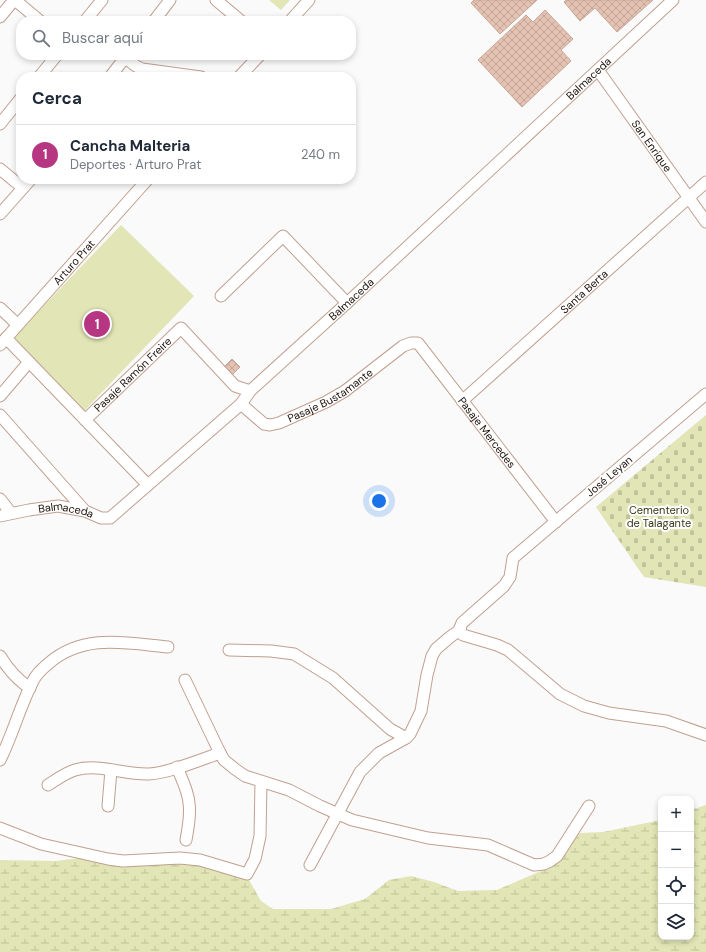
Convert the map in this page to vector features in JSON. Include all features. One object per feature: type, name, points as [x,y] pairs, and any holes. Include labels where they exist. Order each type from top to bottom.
[{"type":"street","points":[[0,17],[15,0],[34,16]]},
{"type":"street","points":[[89,16],[102,0]]},
{"type":"street","points":[[158,16],[170,0]]},
{"type":"street","points":[[216,0],[235,16]]},
{"type":"street","points":[[295,16],[309,0]]},
{"type":"street","name":"Balmaceda","points":[[0,516],[58,506],[85,511],[101,518],[110,518],[147,484],[241,404],[250,391],[347,303],[673,0]]},
{"type":"street","points":[[43,72],[53,60]]},
{"type":"street","points":[[114,72],[123,60]]},
{"type":"street","points":[[130,60],[136,66],[142,68],[168,72]]},
{"type":"street","points":[[244,72],[255,60]]},
{"type":"street","name":"San Enrique","points":[[598,70],[706,222]]},
{"type":"street","points":[[0,124],[16,104]]},
{"type":"street","points":[[0,169],[16,179]]},
{"type":"street","name":"Santa Berta","points":[[462,401],[706,182]]},
{"type":"street","points":[[0,214],[19,184]]},
{"type":"street","name":"Arturo Prat","points":[[3,342],[141,184]]},
{"type":"street","points":[[221,296],[283,236],[347,303]]},
{"type":"street","points":[[0,308],[18,325]]},
{"type":"street","name":"Pasaje Ramón Freire","points":[[85,420],[181,328],[235,386],[250,391]]},
{"type":"street","points":[[3,342],[29,362],[147,484]]},
{"type":"street","name":"Pasaje Bustamante","points":[[241,404],[264,424],[270,425],[279,423],[335,397],[352,386],[403,346],[411,343],[418,343]]},
{"type":"street","name":"Pasaje Mercedes","points":[[418,343],[556,522]]},
{"type":"street","points":[[0,396],[29,362]]},
{"type":"street","name":"José Leyan","points":[[460,630],[462,623],[504,586],[510,577],[513,558],[706,394]]},
{"type":"street","points":[[0,415],[85,511]]},
{"type":"street","points":[[0,499],[11,513]]},
{"type":"street","points":[[310,865],[360,772],[366,764],[379,753],[406,738],[410,734],[421,711],[432,656],[436,649],[460,630],[463,635],[497,645],[508,650],[560,694],[584,706],[609,713],[666,720],[706,735]]},
{"type":"street","points":[[0,760],[33,680],[46,666],[61,654],[80,645],[108,641],[168,646]]},
{"type":"street","points":[[229,650],[271,651],[294,654],[333,678],[390,729],[406,738]]},
{"type":"street","points":[[0,656],[20,682],[30,688]]},
{"type":"street","points":[[185,680],[220,753],[224,760],[235,770],[245,776],[261,782],[289,790],[352,820],[428,838],[488,845],[534,865],[544,864],[557,856],[589,806]]},
{"type":"street","points":[[48,785],[75,770],[90,768],[148,774],[177,767],[220,753]]},
{"type":"street","points":[[177,767],[189,802],[190,812],[186,840]]},
{"type":"street","points":[[108,806],[111,770]]},
{"type":"street","points":[[0,828],[41,844],[108,859],[123,861],[180,858],[200,860],[215,863],[247,874],[255,859],[260,836],[261,782]]},
{"type":"green space","points":[[269,0],[290,0],[281,10]]},
{"type":"green space","points":[[121,225],[194,296],[84,411],[11,340]]},
{"type":"green space","name":"Cementerio de Talagante","points":[[706,415],[706,587],[644,577],[596,507]]},
{"type":"green space","points":[[706,805],[706,952],[0,952],[0,860],[56,861],[81,858],[115,858],[234,869],[249,880],[261,901],[273,909],[331,909],[365,899],[389,880],[411,876],[434,882],[458,891],[497,890],[543,870],[562,857],[573,840],[580,833],[603,832],[658,821],[658,940],[694,940],[694,809]]},
{"type":"building","points":[[474,0],[537,0],[500,34],[471,3]]},
{"type":"building","points":[[566,0],[653,0],[617,32],[595,8],[580,21],[564,2]]},
{"type":"building","points":[[545,10],[573,39],[561,50],[571,61],[522,107],[478,60],[526,15],[533,22]]},
{"type":"building","points":[[232,359],[240,367],[232,375],[224,367]]},
{"type":"place","name":"Cancha Malteria","points":[[97,324]]}]
